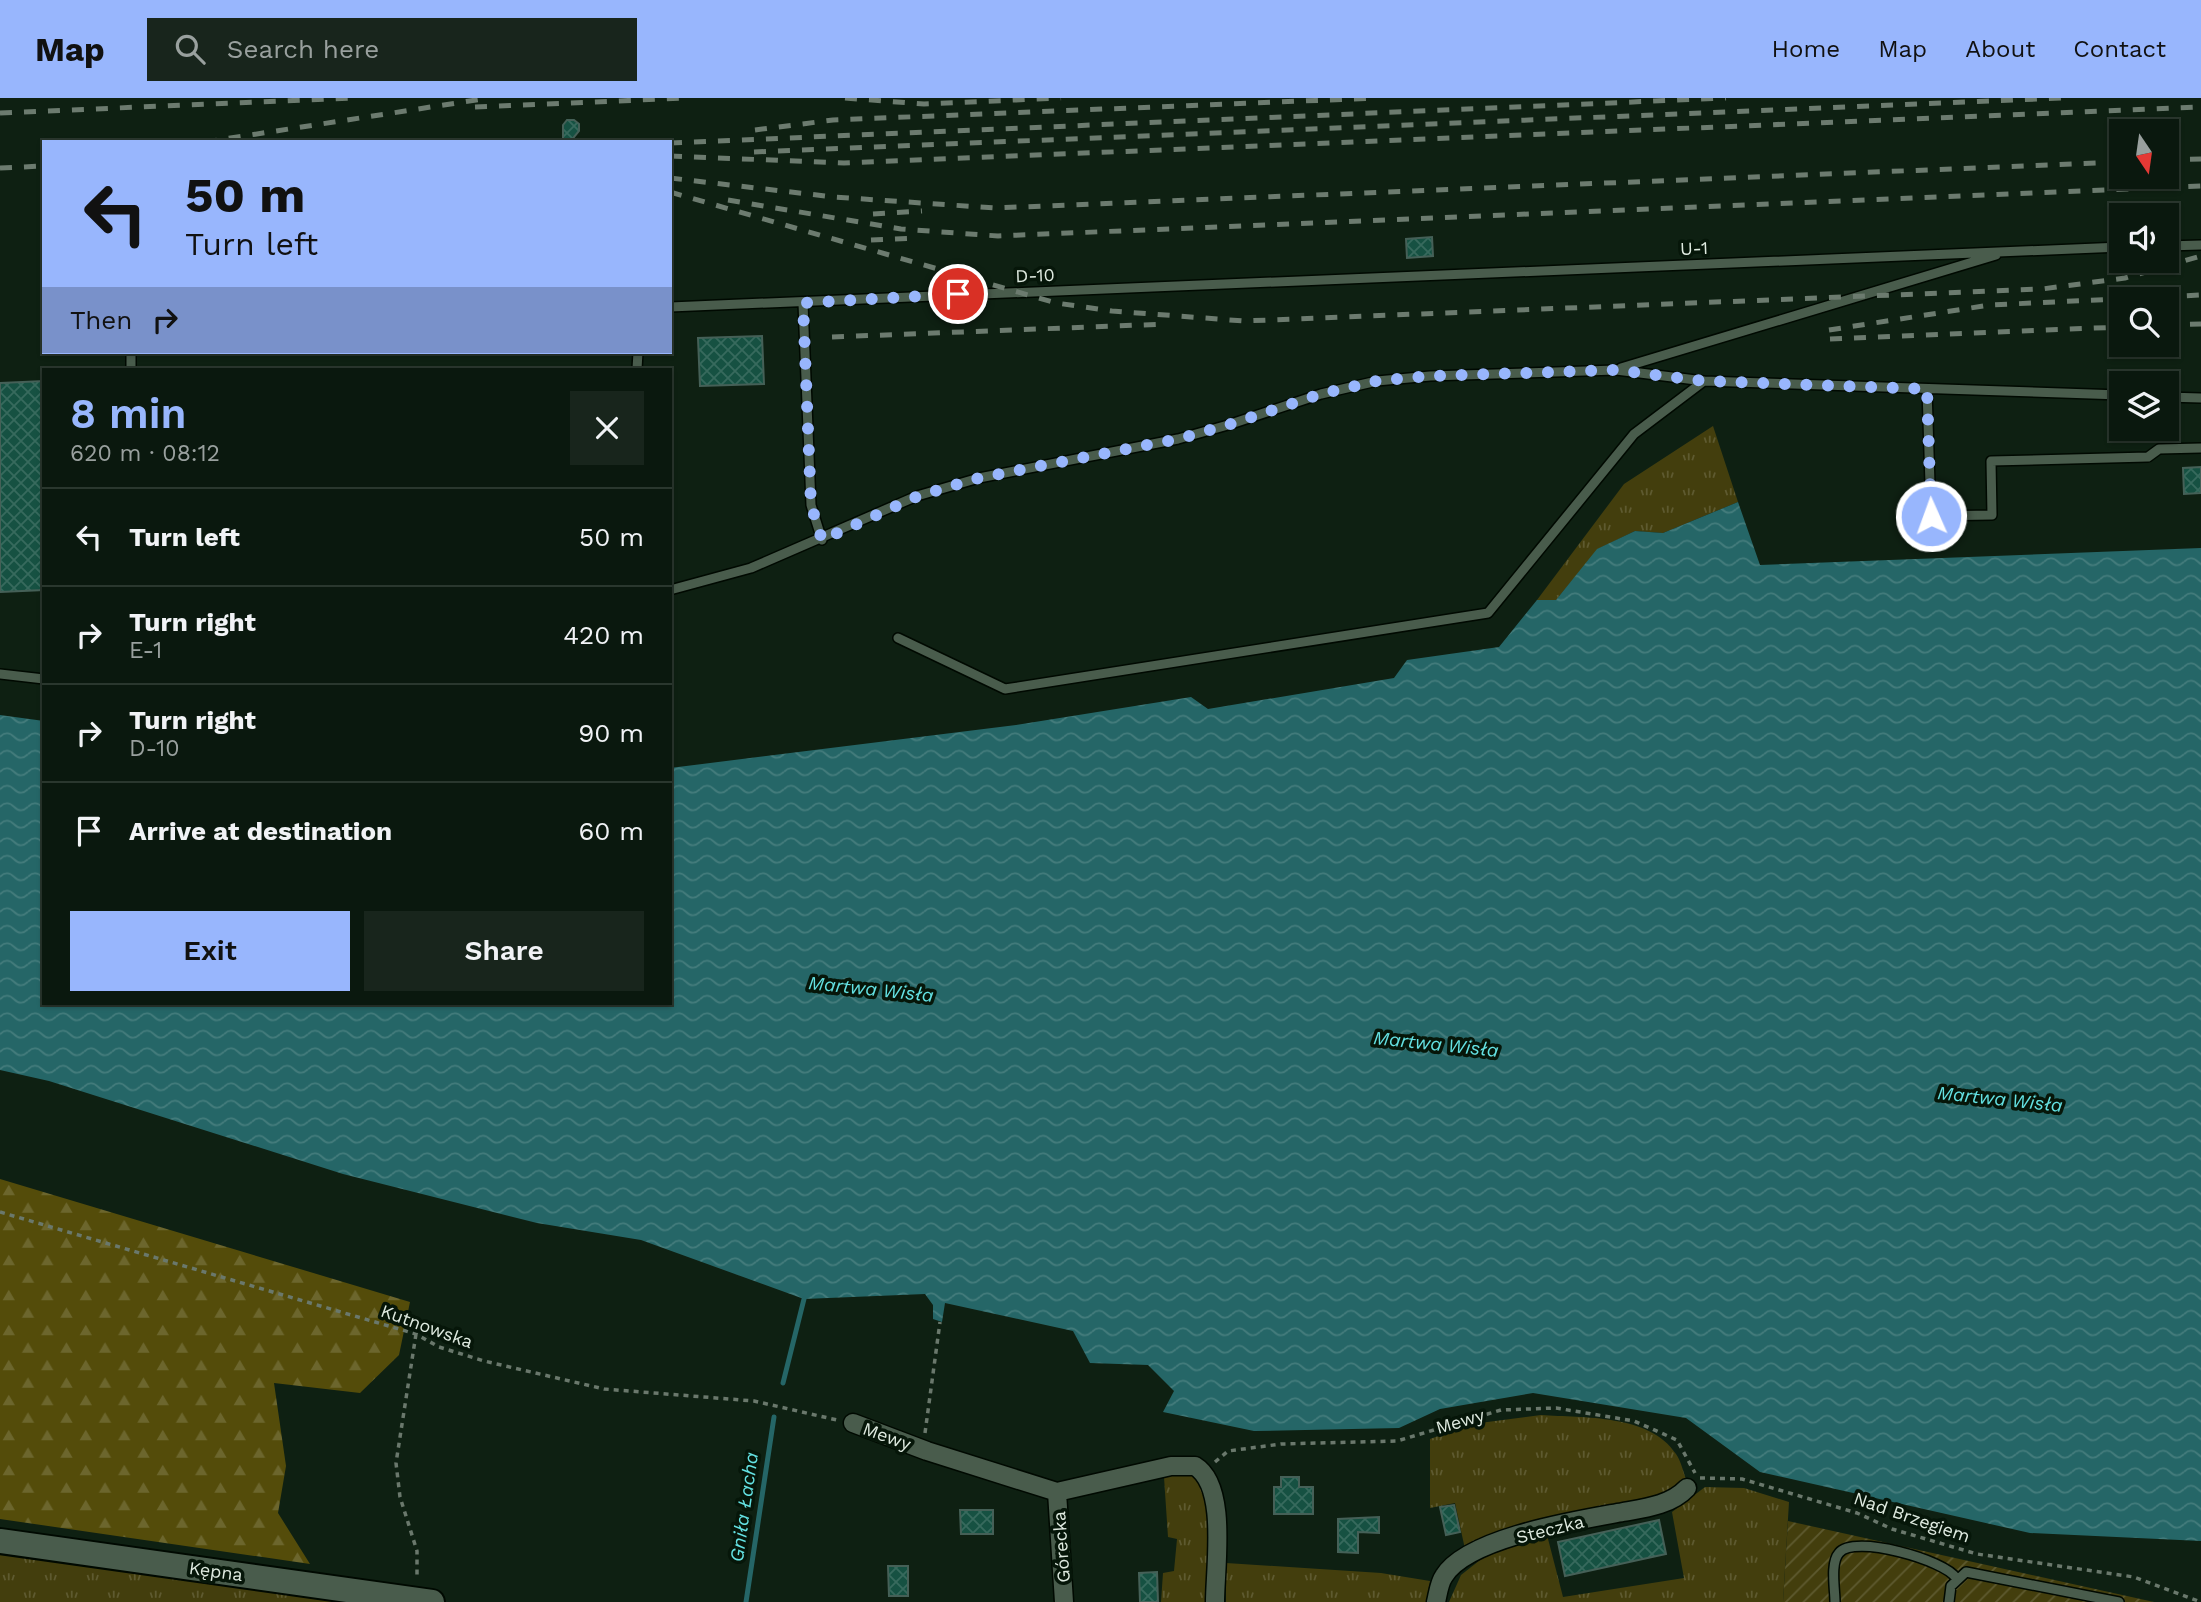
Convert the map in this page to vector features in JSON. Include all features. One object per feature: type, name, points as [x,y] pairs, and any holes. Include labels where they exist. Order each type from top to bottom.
[{"type":"street","name":"Mewy","points":[[853,1423],[923,1449],[1057,1492]]},
{"type":"street","points":[[1057,1492],[1171,1466],[1195,1466],[1203,1471],[1212,1483],[1215,1498],[1215,1602]]},
{"type":"street","name":"Steczka","points":[[1436,1602],[1443,1577],[1456,1562],[1474,1553],[1548,1527],[1657,1505],[1679,1496],[1692,1483]]},
{"type":"street","name":"Górecka","points":[[1057,1492],[1064,1602]]},
{"type":"street","name":"Kępna","points":[[0,1541],[425,1601]]},
{"type":"lane","points":[[2179,246],[2201,245]]},
{"type":"lane","name":"U-1","points":[[1268,281],[2109,247]]},
{"type":"lane","points":[[1616,370],[2009,251]]},
{"type":"lane","name":"D-10","points":[[672,307],[1268,281]]},
{"type":"lane","points":[[803,303],[811,505],[822,540]]},
{"type":"lane","points":[[672,589],[751,568],[822,540],[918,496],[979,478],[1178,439],[1321,394],[1377,381],[1430,376],[1616,370],[1704,381],[2109,395]]},
{"type":"lane","points":[[898,638],[1005,689],[1488,613],[1634,434],[1704,381]]},
{"type":"lane","points":[[1927,389],[1931,516],[1992,515],[1991,461],[2148,457],[2159,449],[2201,448]]},
{"type":"lane","points":[[2179,397],[2201,398]]},
{"type":"lane","points":[[0,674],[42,679]]},
{"type":"lane","points":[[1835,1602],[1835,1561],[1839,1552],[1851,1546],[1875,1547],[1943,1566],[1951,1570],[1956,1578]]},
{"type":"lane","points":[[1949,1602],[1951,1586],[1956,1578],[1966,1572],[1977,1572],[2119,1602]]},
{"type":"path","name":"Kutnowska","points":[[0,1212],[192,1266],[416,1334],[439,1347],[484,1361],[604,1389],[754,1401],[853,1423]]},
{"type":"path","points":[[923,1449],[940,1322]]},
{"type":"path","points":[[416,1334],[396,1463],[400,1497],[417,1551],[425,1601]]},
{"type":"path","name":"Mewy","points":[[1203,1471],[1228,1451],[1281,1444],[1397,1441],[1501,1410],[1556,1408],[1634,1421],[1677,1440],[1692,1483]]},
{"type":"path","name":"Nad Brzegiem","points":[[1692,1483],[1742,1479],[1857,1513],[1892,1529],[1977,1554],[2134,1577],[2201,1602]]},
{"type":"green space","points":[[1713,426],[1738,502],[1663,533],[1635,531],[1598,549],[1556,600],[1537,600],[1624,484]]},
{"type":"green space","points":[[0,1179],[410,1302],[399,1355],[360,1393],[274,1383],[286,1466],[278,1513],[310,1564],[0,1519]]},
{"type":"green space","points":[[1541,1415],[1595,1418],[1650,1431],[1676,1454],[1686,1479],[1669,1498],[1465,1549],[1455,1503],[1430,1508],[1430,1439],[1472,1424]]},
{"type":"green space","points":[[1191,1473],[1204,1485],[1210,1511],[1206,1602],[1161,1602],[1163,1573],[1174,1571],[1177,1539],[1168,1537],[1164,1477]]},
{"type":"green space","points":[[1705,1487],[1744,1488],[1789,1502],[1783,1602],[1449,1602],[1461,1575],[1489,1553],[1547,1535],[1563,1597],[1684,1578],[1672,1512]]},
{"type":"green space","points":[[1788,1521],[2154,1602],[1783,1602]]},
{"type":"green space","points":[[0,1550],[365,1602],[0,1602]]},
{"type":"green space","points":[[1226,1563],[1381,1573],[1430,1581],[1426,1602],[1226,1602]]},
{"type":"water","name":"Martwa Wisła","points":[[1738,502],[1760,565],[2201,548],[2201,1541],[2030,1533],[1760,1472],[1686,1418],[1533,1393],[1440,1409],[1399,1428],[1254,1431],[1163,1412],[1174,1391],[1148,1365],[1090,1363],[1073,1331],[945,1303],[942,1322],[933,1319],[933,1305],[925,1294],[804,1299],[641,1240],[537,1223],[343,1174],[49,1081],[0,1070],[0,715],[42,721],[42,1005],[672,1005],[672,768],[1016,725],[1191,697],[1208,709],[1394,678],[1407,660],[1499,647],[1537,600],[1556,600],[1597,549],[1635,531],[1663,533]]},
{"type":"building","points":[[567,120],[574,120],[579,124],[579,131],[572,140],[563,140],[563,125]]},
{"type":"building","points":[[1432,237],[1433,256],[1407,258],[1406,239]]},
{"type":"building","points":[[762,336],[764,384],[700,386],[698,338]]},
{"type":"building","points":[[42,381],[42,590],[0,592],[0,383]]},
{"type":"building","points":[[2201,467],[2201,493],[2184,494],[2183,468]]},
{"type":"building","points":[[1281,1477],[1299,1477],[1299,1487],[1313,1487],[1313,1514],[1274,1514],[1274,1487],[1281,1487]]},
{"type":"building","points":[[1454,1505],[1460,1532],[1446,1535],[1440,1507]]},
{"type":"building","points":[[960,1510],[993,1510],[993,1534],[961,1534]]},
{"type":"building","points":[[1379,1517],[1379,1533],[1358,1532],[1358,1553],[1338,1552],[1338,1519]]},
{"type":"building","points":[[1659,1520],[1666,1554],[1565,1576],[1558,1542]]},
{"type":"building","points":[[888,1566],[908,1566],[908,1596],[889,1596]]},
{"type":"building","points":[[1157,1572],[1158,1602],[1140,1602],[1139,1573]]},
{"type":"waterway","name":"Gniła Łacha","points":[[783,1383],[804,1299]]},
{"type":"waterway","name":"Gniła Łacha","points":[[746,1602],[774,1417]]},
{"type":"railway","points":[[0,113],[351,98]]},
{"type":"railway","points":[[218,140],[489,98]]},
{"type":"railway","points":[[475,107],[687,98]]},
{"type":"railway","points":[[845,98],[924,104],[1061,98]]},
{"type":"railway","points":[[755,130],[833,120],[1377,98]]},
{"type":"railway","points":[[672,143],[1726,98]]},
{"type":"railway","points":[[754,152],[2063,98]]},
{"type":"railway","points":[[672,156],[844,163],[2201,107]]},
{"type":"railway","points":[[2179,160],[2201,159]]},
{"type":"railway","points":[[672,178],[834,197],[995,208],[2109,162]]},
{"type":"railway","points":[[0,168],[42,166]]},
{"type":"railway","points":[[728,200],[901,229],[998,236],[2201,186]]},
{"type":"railway","points":[[672,193],[1056,303],[1112,311],[1244,321],[2042,289],[2125,278],[2201,256]]},
{"type":"railway","points":[[873,214],[922,211]]},
{"type":"railway","points":[[871,240],[918,238]]},
{"type":"railway","points":[[1829,330],[1990,305],[2201,295]]},
{"type":"railway","points":[[832,337],[1167,324]]},
{"type":"railway","points":[[2179,325],[2201,324]]},
{"type":"railway","points":[[1830,339],[2109,327]]},
{"type":"route","points":[[958,294],[803,303],[811,505],[822,540],[918,496],[979,478],[1178,439],[1321,394],[1377,381],[1430,376],[1616,370],[1704,381],[1927,389],[1931,516]]}]
